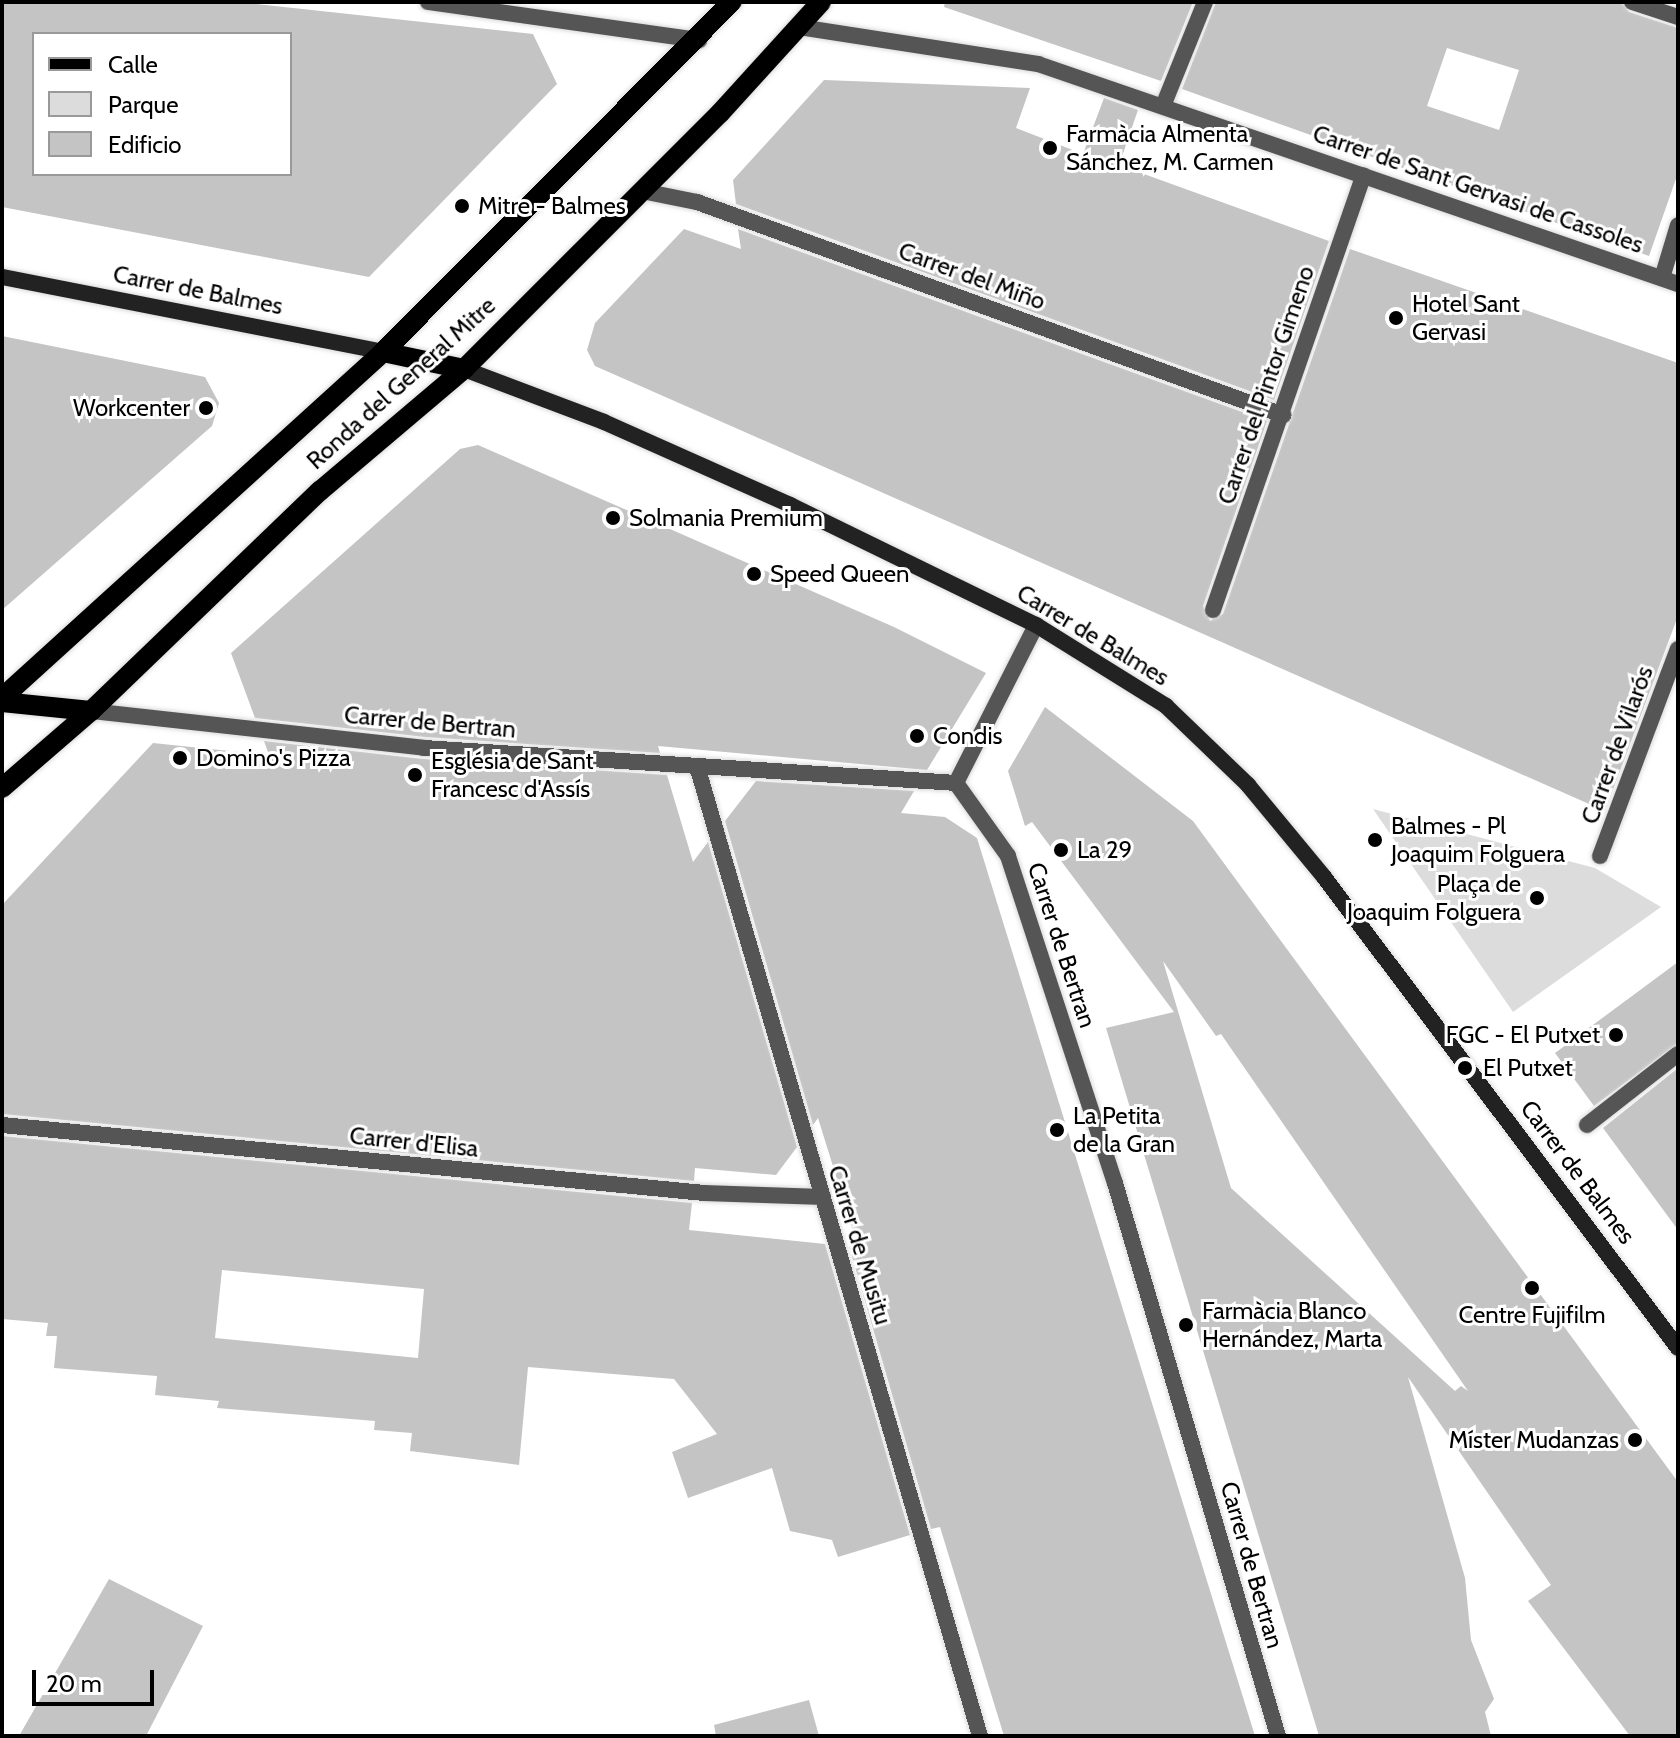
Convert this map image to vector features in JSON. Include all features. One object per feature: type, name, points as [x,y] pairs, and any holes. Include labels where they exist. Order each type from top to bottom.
[{"type":"main road","name":"Ronda del General Mitre","points":[[2,700],[383,352],[699,40],[732,2]]},
{"type":"main road","name":"Ronda del General Mitre","points":[[2,788],[91,711],[320,491],[464,369],[642,191],[821,2]]},
{"type":"main road","name":"Carrer de Balmes","points":[[2,277],[383,352]]},
{"type":"main road","points":[[383,352],[464,369]]},
{"type":"main road","name":"Carrer de Balmes","points":[[464,369],[733,478],[1036,625],[1166,706],[1248,785],[1554,1177],[1678,1348]]},
{"type":"main road","points":[[2,700],[91,711]]},
{"type":"street","points":[[428,2],[699,40]]},
{"type":"street","points":[[1163,106],[1205,2]]},
{"type":"street","points":[[1632,2],[1678,17]]},
{"type":"street","name":"Carrer de Sant Gervasi de Cassoles","points":[[799,27],[1019,58],[1670,281]]},
{"type":"street","name":"Carrer del Pintor Gimeno","points":[[1213,610],[1364,175]]},
{"type":"street","name":"Carrer del Miño","points":[[642,191],[697,202],[1283,415]]},
{"type":"street","points":[[1670,281],[1678,225]]},
{"type":"street","points":[[956,783],[1036,625]]},
{"type":"street","name":"Carrer de Vilarós","points":[[1600,856],[1678,649]]},
{"type":"street","name":"Carrer de Bertran","points":[[91,711],[424,748],[956,783],[1008,856],[1115,1183],[1278,1736]]},
{"type":"street","name":"Carrer de Musitu","points":[[697,766],[980,1736]]},
{"type":"street","points":[[1587,1125],[1678,1054]]},
{"type":"street","name":"Carrer d'Elisa","points":[[2,1125],[704,1193],[823,1197]]},
{"type":"green space","points":[[1373,809],[1595,868],[1661,907],[1513,1012]]},
{"type":"building","points":[[2,2],[239,2],[533,34],[557,84],[369,277],[2,207]]},
{"type":"building","points":[[945,2],[1193,2],[1161,81],[944,7]]},
{"type":"building","points":[[1216,2],[1621,2],[1629,12],[1678,28],[1678,173],[1649,256],[1182,89]],"holes":[[[1447,48],[1519,70],[1499,130],[1427,106]]]},
{"type":"building","points":[[824,80],[1030,88],[1016,128],[1083,154],[1104,98],[1138,110],[1119,165],[1329,241],[1274,400],[736,204],[733,180]]},
{"type":"building","points":[[684,229],[741,249],[738,229],[1267,421],[1203,606],[1210,621],[1223,614],[1350,249],[1678,363],[1678,616],[1605,811],[595,366],[587,350],[595,323]]},
{"type":"building","points":[[2,336],[205,377],[219,403],[212,426],[2,610]]},
{"type":"building","points":[[478,445],[894,627],[986,673],[927,770],[658,746],[660,753],[425,737],[255,718],[231,653],[460,449]]},
{"type":"building","points":[[1045,707],[1193,821],[1678,1482],[1678,1736],[1630,1736],[1528,1601],[1551,1585],[1408,1377],[1465,1578],[1471,1640],[1494,1699],[1485,1712],[1491,1736],[1319,1736],[1106,1028],[1174,1012],[1032,822],[1025,826],[1008,771]],"holes":[[[1163,961],[1216,1036],[1221,1034],[1468,1391],[1461,1386],[1455,1391],[1231,1188]]]},
{"type":"building","points":[[264,741],[423,759],[667,775],[693,862],[708,842],[797,1147],[776,1175],[695,1168],[694,1181],[2,1114],[2,905],[153,743],[269,755]]},
{"type":"building","points":[[756,781],[914,791],[901,813],[945,817],[977,838],[1255,1736],[1004,1736],[940,1527],[931,1529],[849,1246],[858,1247],[818,1118],[813,1125],[725,821]]},
{"type":"building","name":"FGC - El Putxet","points":[[1678,962],[1678,1043],[1594,1106],[1555,1053]]},
{"type":"building","points":[[1678,1068],[1678,1230],[1603,1128]]},
{"type":"building","points":[[2,1136],[692,1203],[689,1230],[825,1244],[910,1535],[838,1557],[832,1540],[790,1531],[772,1468],[688,1498],[672,1452],[717,1434],[674,1379],[528,1367],[519,1465],[410,1451],[412,1433],[374,1430],[375,1421],[217,1408],[219,1401],[155,1395],[157,1376],[54,1368],[57,1336],[46,1336],[48,1323],[2,1319]],"holes":[[[222,1270],[424,1289],[418,1358],[215,1338]]]},
{"type":"building","points":[[109,1579],[203,1626],[146,1736],[19,1736]]},
{"type":"building","points":[[809,1700],[819,1736],[716,1736],[714,1725]]},
{"type":"place","name":"Farmàcia Almenta Sánchez, M. Carmen","points":[[1050,148]]},
{"type":"place","name":"Mitre - Balmes","points":[[462,206]]},
{"type":"place","name":"Hotel Sant Gervasi","points":[[1396,318]]},
{"type":"place","name":"Workcenter","points":[[206,408]]},
{"type":"place","name":"Solmania Premium","points":[[613,518]]},
{"type":"place","name":"Speed Queen","points":[[754,574]]},
{"type":"place","name":"Condis","points":[[917,736]]},
{"type":"place","name":"Domino's Pizza","points":[[180,758]]},
{"type":"place","name":"Església de Sant Francesc d'Assís","points":[[415,775]]},
{"type":"place","name":"Balmes - Pl Joaquim Folguera","points":[[1375,840]]},
{"type":"place","name":"La 29","points":[[1061,850]]},
{"type":"place","name":"Plaça de Joaquim Folguera","points":[[1537,898]]},
{"type":"place","name":"FGC - El Putxet","points":[[1616,1035]]},
{"type":"place","name":"El Putxet","points":[[1465,1068]]},
{"type":"place","name":"La Petita de la Gran","points":[[1057,1130]]},
{"type":"place","name":"Centre Fujifilm","points":[[1532,1288]]},
{"type":"place","name":"Farmàcia Blanco Hernández, Marta","points":[[1186,1325]]},
{"type":"place","name":"Míster Mudanzas","points":[[1635,1440]]}]
